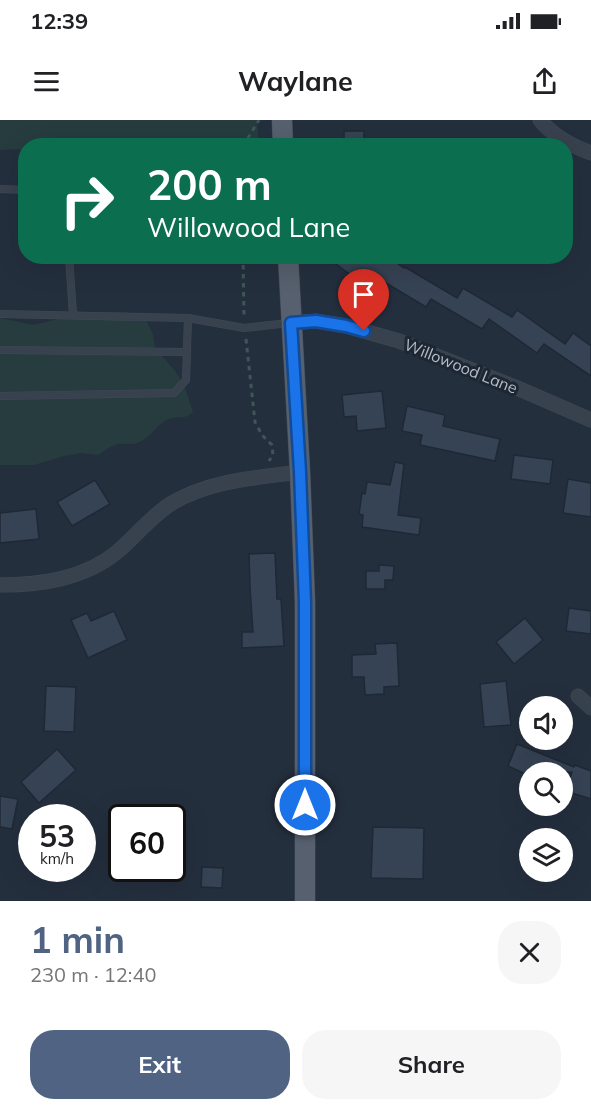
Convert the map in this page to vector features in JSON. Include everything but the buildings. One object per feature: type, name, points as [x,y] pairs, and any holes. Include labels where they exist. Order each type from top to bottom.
[{"type":"main road","points":[[282,120],[283,138]]},
{"type":"main road","points":[[288,264],[305,602],[305,901]]},
{"type":"street","points":[[540,120],[561,138]]},
{"type":"street","points":[[573,144],[591,153]]},
{"type":"street","name":"Willowood Lane","points":[[291,323],[316,321],[346,326],[399,341],[591,420]]},
{"type":"street","points":[[0,585],[53,581],[75,575],[97,565],[116,552],[154,516],[194,492],[219,483],[300,472]]},
{"type":"street","points":[[578,696],[591,708]]},
{"type":"lane","points":[[0,189],[18,190]]},
{"type":"lane","points":[[70,264],[73,315]]},
{"type":"lane","points":[[0,314],[188,318],[244,327],[291,323]]},
{"type":"lane","points":[[0,396],[174,393],[186,380],[188,318]]},
{"type":"lane","points":[[0,350],[187,352]]},
{"type":"path","points":[[248,138],[259,120]]},
{"type":"path","points":[[243,264],[244,327],[255,422],[262,435],[272,445],[273,455],[269,461]]},
{"type":"green space","points":[[0,120],[257,120],[258,138],[18,138],[18,149],[0,150]]},
{"type":"green space","points":[[125,312],[147,322],[153,334],[155,348],[184,385],[193,412],[185,417],[167,420],[142,441],[135,444],[115,445],[98,455],[81,453],[34,465],[0,465],[0,318],[33,325],[75,315]]},
{"type":"route","points":[[305,805],[305,602],[291,323],[316,321],[364,331]]}]
